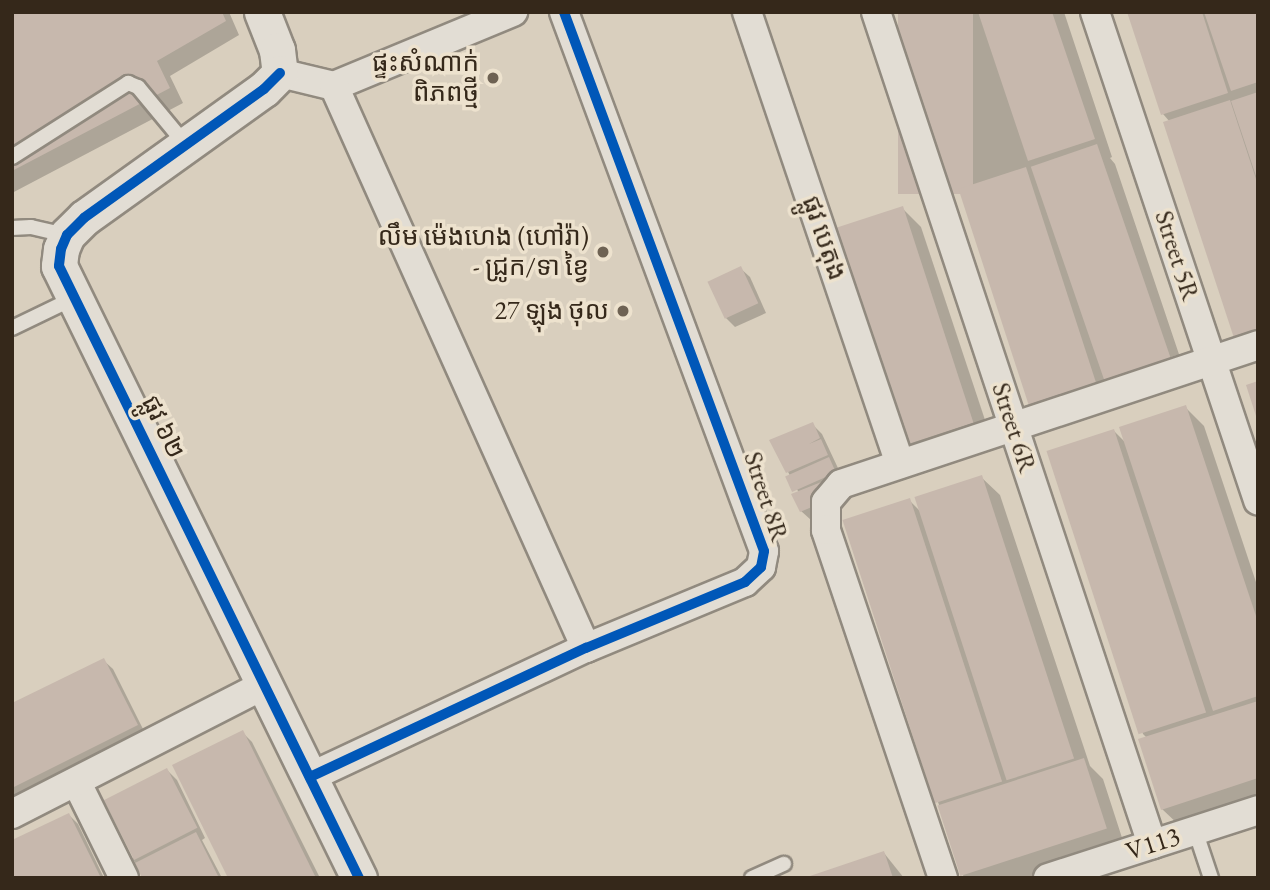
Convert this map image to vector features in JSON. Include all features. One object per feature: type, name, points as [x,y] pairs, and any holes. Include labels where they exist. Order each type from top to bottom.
[{"type":"street","points":[[261,12],[277,50],[280,73]]},
{"type":"street","points":[[280,73],[334,86],[513,12]]},
{"type":"street","name":"Street 8R","points":[[310,776],[586,648],[746,582],[761,568],[764,551],[564,12]]},
{"type":"street","name":"ផ្លូវ បេតុង","points":[[747,12],[900,464]]},
{"type":"street","name":"Street 6R","points":[[876,12],[1152,844]]},
{"type":"street","name":"Street 5R","points":[[1095,12],[1258,500]]},
{"type":"street","points":[[67,235],[85,218],[264,89],[280,73]]},
{"type":"street","points":[[334,86],[586,648]]},
{"type":"street","name":"ផ្លូវ ៦២","points":[[67,235],[61,249],[59,267],[359,878]]},
{"type":"street","points":[[943,878],[826,530],[826,502],[841,484],[1258,345]]},
{"type":"street","points":[[12,814],[78,783],[264,685]]},
{"type":"street","points":[[78,783],[124,878]]},
{"type":"street","name":"V113","points":[[1048,878],[1258,810]]},
{"type":"lane","points":[[12,157],[128,83],[138,87],[186,145]]},
{"type":"lane","points":[[12,229],[31,227],[67,235]]},
{"type":"lane","points":[[12,328],[74,298]]},
{"type":"lane","points":[[1195,830],[1211,878]]},
{"type":"lane","points":[[752,878],[784,864]]},
{"type":"building","points":[[12,12],[222,12],[226,21],[157,61],[170,88],[12,171]]},
{"type":"building","points":[[898,12],[973,12],[973,194],[898,194]]},
{"type":"building","points":[[978,12],[1052,12],[1095,139],[1028,161]]},
{"type":"building","points":[[1127,12],[1202,12],[1228,93],[1161,115]]},
{"type":"building","points":[[1204,12],[1258,12],[1258,82],[1231,91]]},
{"type":"building","points":[[1258,92],[1258,179],[1257,179],[1231,101]]},
{"type":"building","points":[[1230,100],[1258,185],[1258,330],[1234,338],[1163,122]]},
{"type":"building","points":[[1097,144],[1171,359],[1105,381],[1031,167]]},
{"type":"building","points":[[1026,167],[1096,383],[1029,405],[958,189]]},
{"type":"building","points":[[903,206],[973,423],[906,445],[835,228]]},
{"type":"building","points":[[741,266],[758,303],[725,319],[707,282]]},
{"type":"building","points":[[1258,381],[1258,419],[1257,419],[1246,385]]},
{"type":"building","points":[[1186,405],[1258,622],[1258,696],[1213,711],[1119,427]]},
{"type":"building","points":[[813,422],[820,438],[809,444],[821,439],[828,455],[786,473],[769,440]]},
{"type":"building","points":[[1114,429],[1206,712],[1139,734],[1046,451]]},
{"type":"building","points":[[829,457],[836,473],[792,492],[785,477]]},
{"type":"building","points":[[982,475],[1074,758],[1007,780],[914,497]]},
{"type":"building","points":[[834,477],[819,504],[800,512],[791,494]]},
{"type":"building","points":[[910,498],[1002,781],[935,803],[842,520]]},
{"type":"building","points":[[104,658],[138,725],[12,788],[12,703]]},
{"type":"building","points":[[1258,701],[1258,778],[1161,810],[1138,739]]},
{"type":"building","points":[[243,730],[316,878],[228,878],[172,765]]},
{"type":"building","points":[[1084,758],[1107,828],[960,876],[938,806]]},
{"type":"building","points":[[167,768],[197,828],[134,860],[104,800]]},
{"type":"building","points":[[69,813],[101,878],[12,878],[12,840]]},
{"type":"building","points":[[196,832],[219,878],[142,878],[135,863]]},
{"type":"building","points":[[884,851],[893,878],[807,878],[807,877]]},
{"type":"cycle path","points":[[310,777],[586,648],[745,582],[761,567],[764,551],[564,12]]},
{"type":"cycle path","points":[[280,73],[264,89],[84,218],[67,235],[61,249],[59,266],[359,878]]},
{"type":"place","name":"ផ្ទះសំណាក់ ពិភពថ្មី","points":[[493,78]]},
{"type":"place","name":"លឹម ម៉េងហេង (ហៅរ៉ា) - ជ្រូក/ទា ខ្វៃ","points":[[603,252]]},
{"type":"place","name":"27 ឡុង ថុល","points":[[623,311]]}]
